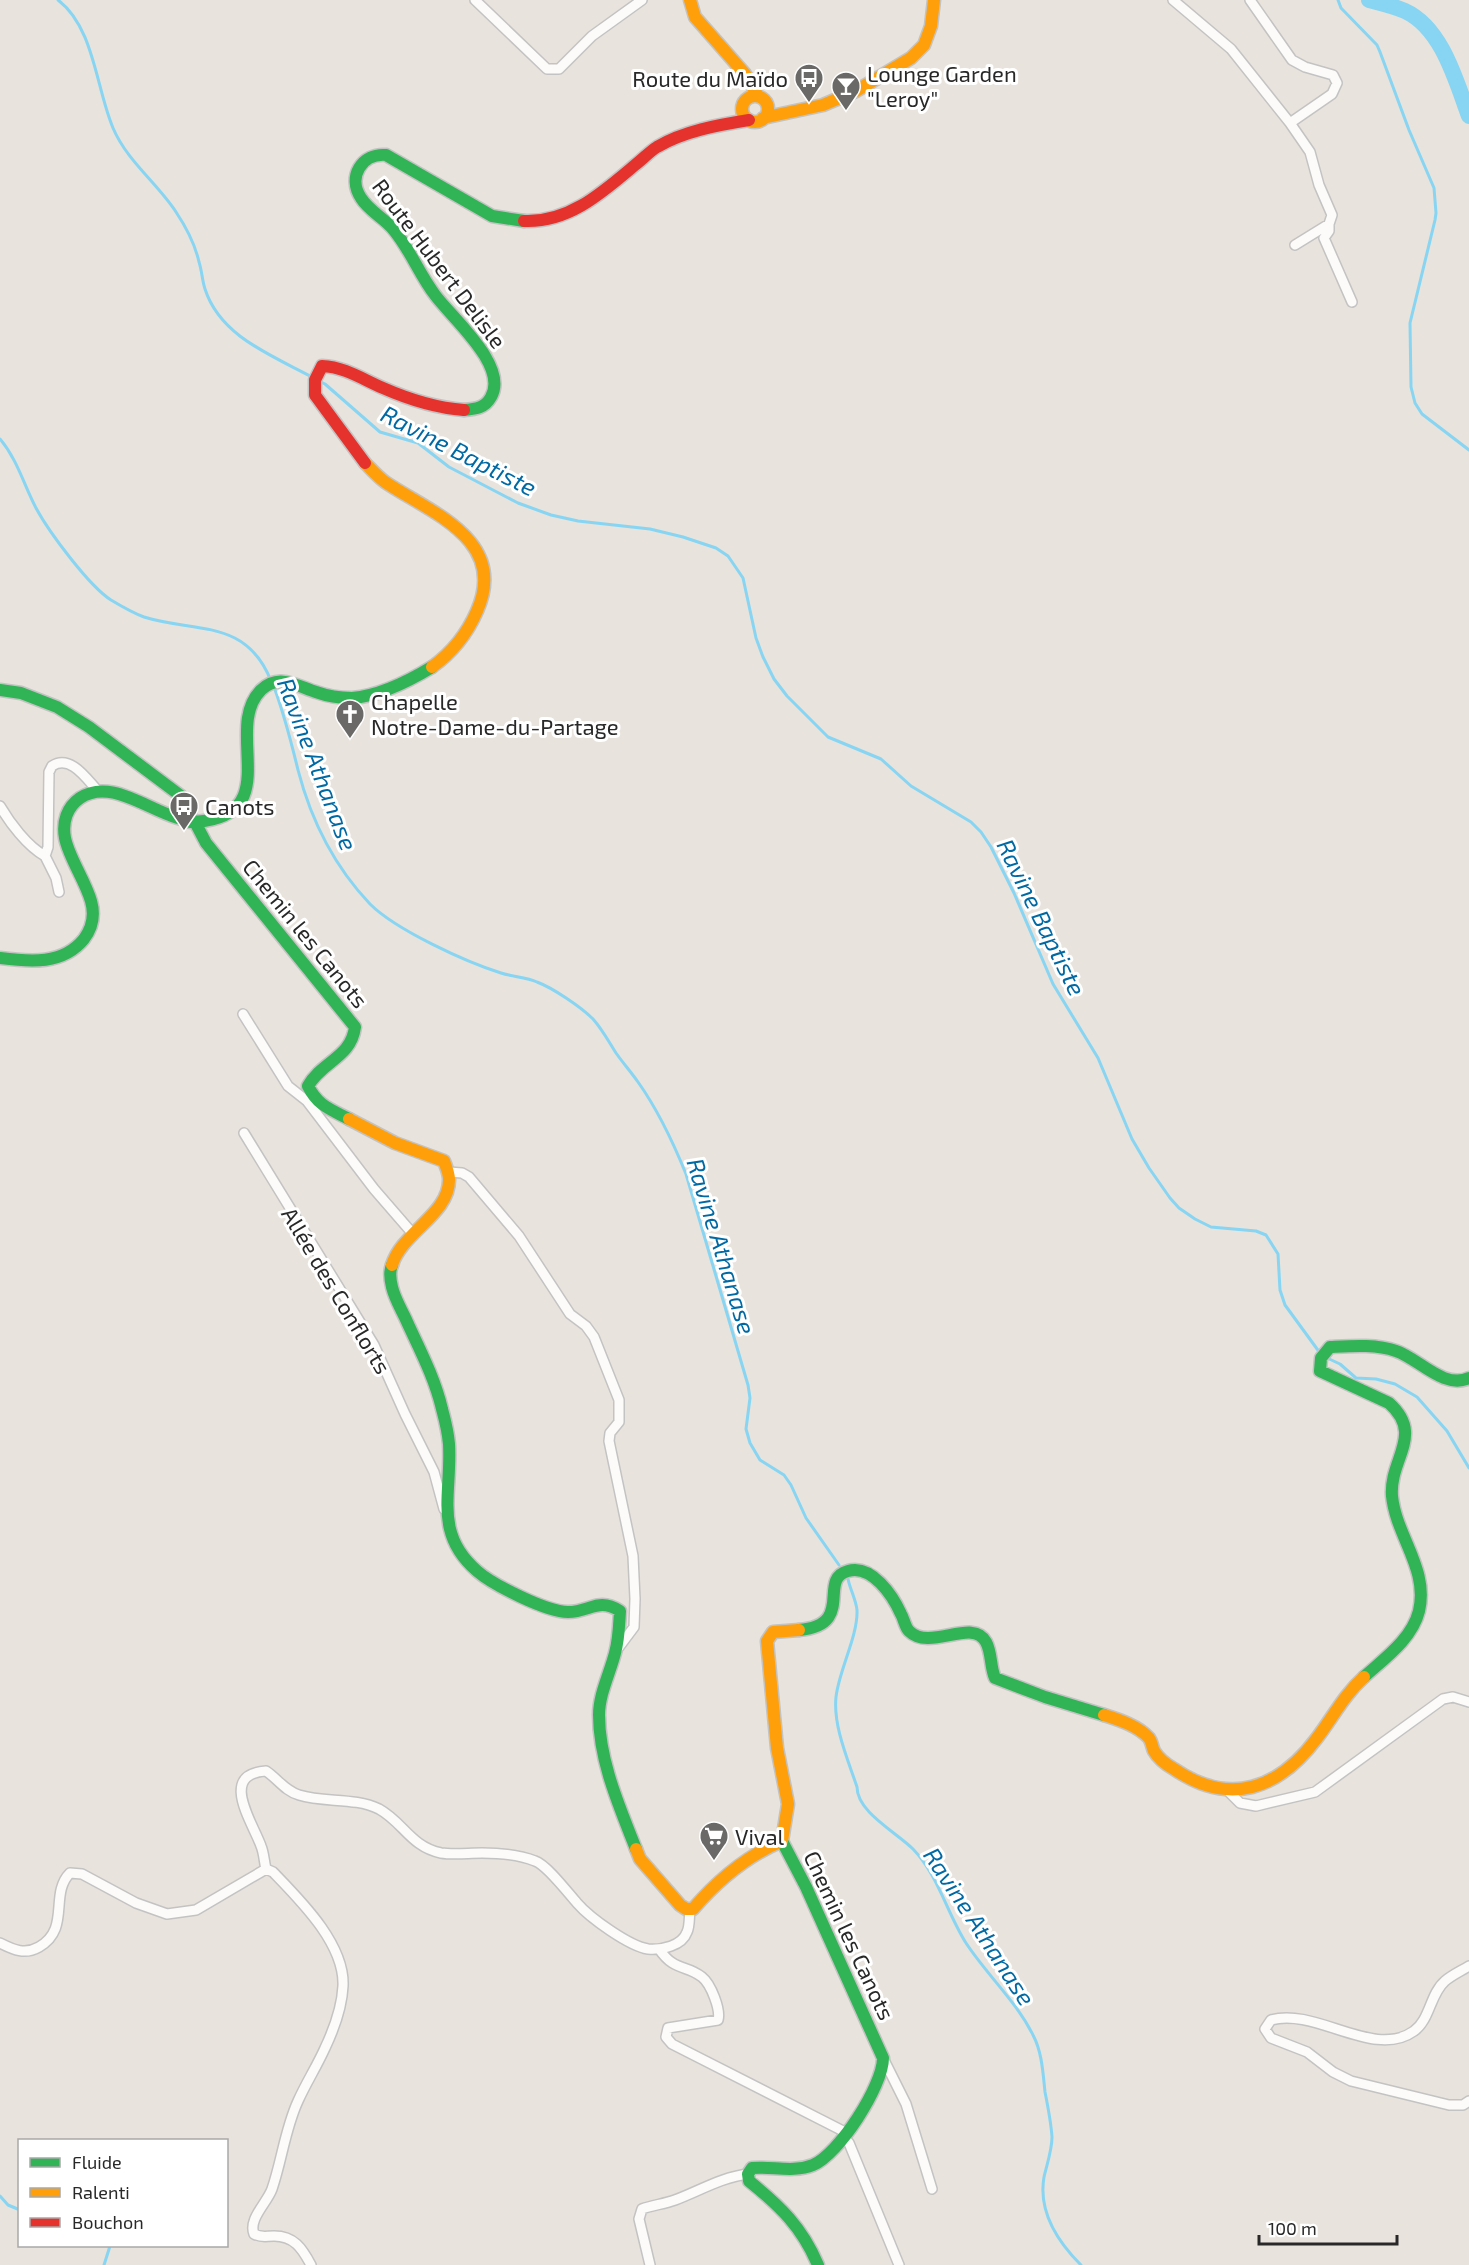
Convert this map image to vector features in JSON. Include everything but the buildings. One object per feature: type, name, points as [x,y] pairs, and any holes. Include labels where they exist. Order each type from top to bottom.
[{"type":"street","points":[[475,0],[547,69],[553,70],[559,69],[592,36],[642,0]]},
{"type":"street","points":[[690,0],[695,17],[749,81],[758,96],[765,102],[765,112],[758,121],[745,117],[743,105],[749,81]]},
{"type":"street","points":[[765,112],[785,113],[823,105],[856,91],[912,58],[924,45],[931,26],[934,0]]},
{"type":"street","points":[[1173,0],[1231,49],[1310,152],[1319,185],[1332,215],[1329,231],[1324,238],[1352,303]]},
{"type":"street","points":[[1250,0],[1292,60],[1305,67],[1334,75],[1337,83],[1332,94],[1290,123]]},
{"type":"street","points":[[743,105],[751,96],[758,96]]},
{"type":"street","name":"Route Hubert Delisle","points":[[727,123],[734,119],[743,105]]},
{"type":"street","name":"Route Hubert Delisle","points":[[193,822],[226,815],[245,799],[249,778],[246,718],[254,700],[264,687],[278,681],[290,682],[341,698],[363,696],[418,675],[458,645],[475,617],[485,590],[481,558],[469,541],[418,500],[384,481],[364,463],[315,395],[313,382],[322,366],[332,366],[353,372],[388,391],[450,409],[470,410],[483,406],[495,389],[492,369],[480,349],[432,292],[400,237],[360,197],[356,184],[358,167],[366,158],[377,153],[386,154],[492,216],[509,221],[530,223],[552,221],[572,213],[661,145],[727,123],[749,120]]},
{"type":"street","points":[[1295,245],[1329,224]]},
{"type":"street","points":[[0,690],[38,698],[60,707],[84,722],[181,796],[190,810],[193,822]]},
{"type":"street","points":[[45,856],[48,847],[49,772],[52,766],[64,763],[72,765],[97,790]]},
{"type":"street","points":[[0,958],[19,961],[49,960],[71,952],[87,935],[93,918],[93,908],[65,840],[63,829],[71,805],[83,795],[97,790],[116,793],[162,813],[193,822]]},
{"type":"street","points":[[0,806],[11,823],[33,847],[45,856],[56,878],[59,892]]},
{"type":"street","name":"Chemin les Canots","points":[[193,822],[206,843],[355,1027],[356,1036],[350,1047],[311,1077],[308,1086],[314,1098],[320,1104],[395,1143],[444,1161],[449,1172]]},
{"type":"street","points":[[243,1014],[288,1086],[307,1101],[374,1189],[413,1234]]},
{"type":"street","name":"Allée des Conflorts","points":[[244,1133],[374,1345],[434,1472],[446,1517]]},
{"type":"street","points":[[266,1869],[261,1845],[241,1800],[241,1789],[250,1775],[266,1771],[284,1788],[298,1795],[335,1799],[377,1808],[401,1825],[406,1834],[430,1850],[442,1853],[502,1855],[536,1861],[563,1886],[579,1905],[624,1940],[637,1946],[659,1949],[671,1946],[683,1939],[688,1931],[690,1910],[680,1905],[640,1859],[613,1786],[603,1751],[599,1715],[601,1699],[616,1651],[620,1611],[612,1604],[598,1604],[571,1612],[561,1611],[509,1589],[479,1573],[458,1553],[450,1536],[446,1517],[448,1465],[446,1422],[433,1384],[392,1289],[390,1277],[390,1269],[398,1251],[441,1205],[451,1182],[449,1172],[462,1173],[469,1177],[519,1236],[570,1314],[586,1326],[594,1337],[619,1400],[619,1422],[610,1433],[609,1441],[633,1556],[635,1599],[634,1628],[616,1651]]},
{"type":"street","points":[[782,1841],[788,1804],[777,1748],[767,1641],[773,1632],[815,1628],[823,1625],[835,1606],[835,1582],[841,1574],[851,1568],[861,1569],[884,1588],[903,1616],[908,1630],[921,1638],[931,1639],[972,1632],[980,1635],[986,1640],[990,1667],[995,1678],[1055,1700],[1111,1716],[1137,1729],[1150,1740],[1155,1752],[1174,1768],[1210,1787],[1244,1790],[1259,1786],[1291,1767],[1310,1746],[1348,1693],[1400,1644],[1414,1625],[1420,1610],[1419,1573],[1394,1504],[1392,1483],[1406,1436],[1404,1421],[1395,1409],[1371,1393],[1327,1376],[1320,1371],[1318,1363],[1330,1347],[1398,1351],[1444,1378],[1463,1381],[1469,1378]]},
{"type":"street","points":[[1227,1790],[1240,1803],[1256,1806],[1315,1792],[1443,1699],[1453,1697],[1469,1702]]},
{"type":"street","name":"Chemin les Canots","points":[[690,1910],[744,1862],[770,1845],[782,1841],[806,1887],[883,2058]]},
{"type":"street","points":[[0,1943],[21,1952],[37,1948],[50,1939],[59,1918],[64,1879],[70,1873],[82,1874],[136,1903],[167,1914],[196,1910],[266,1869]]},
{"type":"street","points":[[266,1869],[273,1872],[310,1913],[338,1955],[342,1972],[341,2002],[332,2032],[291,2117],[271,2190],[253,2223],[254,2234],[259,2237],[283,2236],[298,2243],[311,2265]]},
{"type":"street","points":[[659,1949],[678,1967],[702,1977],[720,2009],[718,2020],[668,2028],[666,2037],[672,2044],[846,2135],[898,2265]]},
{"type":"street","points":[[1469,1966],[1444,1981],[1431,2001],[1423,2022],[1414,2031],[1402,2037],[1371,2039],[1308,2020],[1282,2016],[1271,2020],[1265,2029],[1271,2038],[1307,2052],[1333,2072],[1351,2081],[1449,2105],[1463,2105],[1469,2101]]},
{"type":"street","points":[[818,2265],[809,2243],[778,2205],[749,2181],[748,2174],[752,2168],[758,2167],[797,2169],[812,2167],[831,2155],[846,2135],[880,2075],[883,2058]]},
{"type":"street","points":[[883,2058],[906,2104],[932,2189]]},
{"type":"street","points":[[650,2265],[639,2219],[642,2209],[673,2201],[738,2175],[748,2174]]},
{"type":"waterway","name":"Ravine Baptiste","points":[[58,0],[70,12],[87,42],[107,112],[119,140],[168,201],[187,230],[212,305],[235,332],[264,352],[312,377]]},
{"type":"waterway","points":[[1338,0],[1341,8],[1377,45],[1434,188],[1435,220],[1410,323],[1411,387],[1415,403],[1422,414],[1469,450]]},
{"type":"waterway","points":[[1369,0],[1405,11],[1429,30],[1438,42],[1453,72],[1469,116]]},
{"type":"waterway","name":"Ravine Baptiste","points":[[317,380],[325,384],[380,432],[418,443],[449,467],[518,503],[551,515],[578,521],[650,529],[683,537],[716,548],[728,556],[743,578],[756,638],[763,657],[774,679],[787,696],[828,737],[881,759],[911,786],[971,822],[981,832],[1014,893],[1053,984],[1098,1058],[1132,1139],[1149,1168],[1179,1208],[1195,1219],[1211,1227],[1256,1231],[1266,1235],[1278,1254],[1280,1290],[1285,1305],[1320,1353]]},
{"type":"waterway","name":"Ravine Athanase","points":[[0,439],[11,455],[36,508],[50,531],[70,558],[102,593],[119,605],[144,617],[217,631],[233,637],[248,647],[260,661],[271,681]]},
{"type":"waterway","name":"Ravine Athanase","points":[[274,687],[303,789],[317,824],[325,842],[345,874],[370,904],[397,924],[432,944],[486,968],[537,982],[566,998],[596,1023],[645,1093],[665,1127],[686,1174],[748,1385],[750,1398],[746,1429],[750,1443],[760,1460],[784,1475],[806,1518],[839,1565]]},
{"type":"waterway","name":"Ravine Baptiste","points":[[1325,1357],[1340,1364],[1356,1378],[1376,1379],[1395,1384],[1417,1397],[1447,1431],[1469,1468]]},
{"type":"waterway","name":"Ravine Athanase","points":[[848,1579],[857,1610],[857,1620],[838,1687],[836,1708],[842,1743],[859,1796],[870,1813],[906,1842],[922,1859],[966,1943],[1010,1999],[1033,2035],[1042,2063],[1052,2137],[1044,2177],[1044,2202],[1058,2236],[1081,2265]]},
{"type":"waterway","points":[[0,2196],[8,2205],[18,2209]]},
{"type":"waterway","points":[[104,2265],[110,2247]]},
{"type":"traffic: fast","points":[[464,410],[480,407],[486,404],[491,397],[494,385],[492,371],[486,357],[429,287],[399,237],[361,198],[357,190],[356,175],[364,162],[377,155],[386,155],[492,216],[524,221]]},
{"type":"traffic: fast","points":[[0,958],[34,961],[66,954],[84,939],[89,930],[93,916],[91,901],[70,853],[64,832],[69,810],[80,798],[94,792],[109,792],[189,821],[204,821],[228,814],[241,801],[247,785],[247,725],[251,706],[261,690],[275,682],[288,682],[325,695],[362,697],[394,687],[432,667]]},
{"type":"traffic: fast","points":[[0,690],[21,693],[57,707],[89,727],[181,796],[190,810],[190,822]]},
{"type":"traffic: fast","points":[[195,822],[206,843],[355,1027],[348,1046],[308,1086],[320,1103],[349,1119]]},
{"type":"traffic: fast","points":[[392,1265],[390,1276],[393,1292],[432,1376],[444,1417],[449,1444],[448,1512],[450,1527],[454,1542],[463,1557],[485,1577],[547,1608],[568,1612],[606,1605],[620,1611],[616,1648],[599,1707],[600,1732],[606,1767],[636,1849]]},
{"type":"traffic: fast","points":[[1364,1677],[1404,1639],[1419,1611],[1420,1581],[1399,1525],[1392,1496],[1392,1483],[1405,1437],[1404,1426],[1399,1415],[1389,1403],[1320,1371],[1321,1358],[1330,1347],[1380,1347],[1396,1351],[1441,1377],[1460,1381],[1469,1378]]},
{"type":"traffic: fast","points":[[799,1630],[816,1626],[826,1620],[831,1611],[835,1583],[839,1576],[848,1571],[865,1572],[887,1591],[909,1631],[928,1638],[961,1633],[980,1635],[988,1646],[995,1678],[1045,1697],[1104,1715]]},
{"type":"traffic: fast","points":[[782,1841],[806,1887],[883,2058],[876,2085],[868,2101],[835,2148],[813,2165],[790,2169],[752,2168],[748,2174],[749,2181],[771,2199],[797,2228],[818,2265]]},
{"type":"traffic: slow","points":[[690,0],[695,17],[745,74],[758,96]]},
{"type":"traffic: slow","points":[[763,118],[823,105],[856,91],[911,58],[924,45],[931,26],[934,0]]},
{"type":"traffic: slow","points":[[755,96],[764,100],[768,109],[764,118],[755,122],[746,118],[742,109],[746,100],[755,96]]},
{"type":"traffic: slow","points":[[365,463],[385,482],[442,517],[460,531],[474,546],[482,565],[484,586],[477,611],[464,635],[453,649],[432,667]]},
{"type":"traffic: slow","points":[[349,1119],[395,1143],[444,1161],[448,1172],[447,1191],[442,1203],[405,1243],[397,1253],[392,1265]]},
{"type":"traffic: slow","points":[[782,1841],[788,1804],[777,1748],[767,1641],[773,1632],[799,1630]]},
{"type":"traffic: slow","points":[[1104,1715],[1140,1730],[1149,1738],[1160,1759],[1195,1781],[1215,1787],[1234,1789],[1252,1787],[1270,1780],[1302,1756],[1364,1677]]},
{"type":"traffic: slow","points":[[636,1849],[640,1859],[680,1905],[686,1909],[693,1909],[733,1870],[756,1854],[782,1841]]},
{"type":"traffic: jam","points":[[524,221],[556,217],[584,204],[667,141],[702,129],[749,120]]},
{"type":"traffic: jam","points":[[365,463],[315,395],[315,380],[322,366],[346,371],[412,399],[464,410]]},
{"type":"place","name":"Route du Maïdo","points":[[809,104]]},
{"type":"place","name":"Lounge Garden \"Leroy\"","points":[[846,112]]},
{"type":"place","name":"Chapelle Notre-Dame-du-Partage","points":[[350,740]]},
{"type":"place","name":"Canots","points":[[184,832]]},
{"type":"place","name":"Vival","points":[[714,1862]]}]
